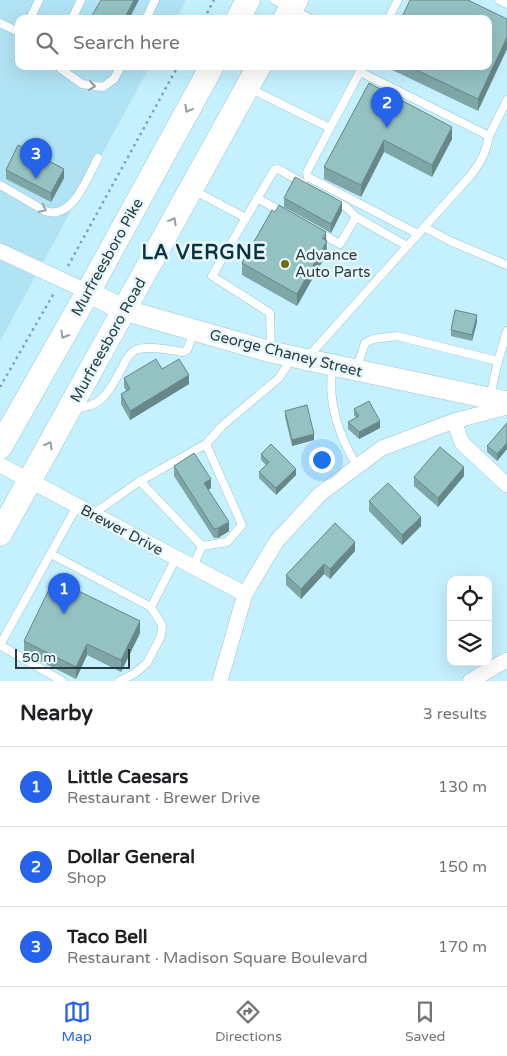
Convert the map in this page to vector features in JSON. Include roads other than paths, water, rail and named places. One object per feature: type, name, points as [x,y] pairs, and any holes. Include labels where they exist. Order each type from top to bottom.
[{"type":"main road","points":[[240,15],[248,0]]},
{"type":"main road","name":"Murfreesboro Pike","points":[[0,446],[88,292],[210,70]]},
{"type":"main road","name":"Murfreesboro Road","points":[[0,534],[257,70]]},
{"type":"main road","name":"George Chaney Street","points":[[88,292],[124,310],[271,352],[501,403]]},
{"type":"street","points":[[0,251],[88,292]]},
{"type":"street","points":[[220,681],[245,594],[276,542],[320,494],[382,448],[501,403]]},
{"type":"street","points":[[454,421],[462,443],[507,485]]},
{"type":"street","name":"Brewer Drive","points":[[0,465],[245,594]]},
{"type":"street","points":[[470,681],[507,660]]},
{"type":"lane","points":[[32,15],[39,0]]},
{"type":"lane","points":[[74,15],[81,0]]},
{"type":"lane","points":[[148,15],[155,0]]},
{"type":"lane","points":[[390,15],[398,0]]},
{"type":"lane","points":[[499,0],[507,4]]},
{"type":"lane","points":[[0,23],[15,30]]},
{"type":"lane","points":[[61,70],[82,84],[103,87],[114,79],[118,70]]},
{"type":"lane","points":[[360,70],[307,172],[308,177],[418,234]]},
{"type":"lane","points":[[363,70],[489,136]]},
{"type":"lane","points":[[248,87],[330,128]]},
{"type":"lane","points":[[93,514],[140,481],[206,444],[222,426],[279,378],[299,358],[407,246],[480,164],[489,136],[507,100]]},
{"type":"lane","points":[[0,185],[45,211],[50,213],[58,212],[65,210],[72,204],[98,158]]},
{"type":"lane","points":[[271,352],[270,313],[212,276],[276,169],[321,193]]},
{"type":"lane","points":[[191,189],[246,218]]},
{"type":"lane","points":[[257,198],[290,216]]},
{"type":"lane","points":[[329,198],[346,208],[356,217],[407,246]]},
{"type":"lane","points":[[314,230],[340,244],[356,217]]},
{"type":"lane","points":[[424,227],[450,241],[507,265]]},
{"type":"lane","points":[[70,408],[88,406],[101,401],[128,357],[136,350],[144,348],[183,352],[187,350],[194,330]]},
{"type":"lane","points":[[501,403],[498,361],[507,331]]},
{"type":"lane","points":[[356,370],[365,343],[373,338],[397,336],[498,361]]},
{"type":"lane","points":[[333,365],[330,382],[338,420],[346,448],[357,466]]},
{"type":"lane","points":[[202,546],[227,542],[242,525],[206,444]]},
{"type":"lane","points":[[140,481],[202,546]]},
{"type":"lane","points":[[62,681],[0,645],[78,506]]},
{"type":"lane","points":[[193,567],[202,546]]},
{"type":"lane","points":[[51,554],[151,607],[162,625],[161,636],[147,663],[134,674],[119,681]]},
{"type":"lane","points":[[151,607],[176,558]]},
{"type":"place","name":"Dollar General","points":[[387,128]]},
{"type":"place","name":"Taco Bell","points":[[36,179]]},
{"type":"place","name":"Advance Auto Parts","points":[[285,264]]},
{"type":"place","name":"Little Caesars","points":[[64,614]]},
{"type":"district","name":"LA VERGNE","points":[[204,253]]}]
